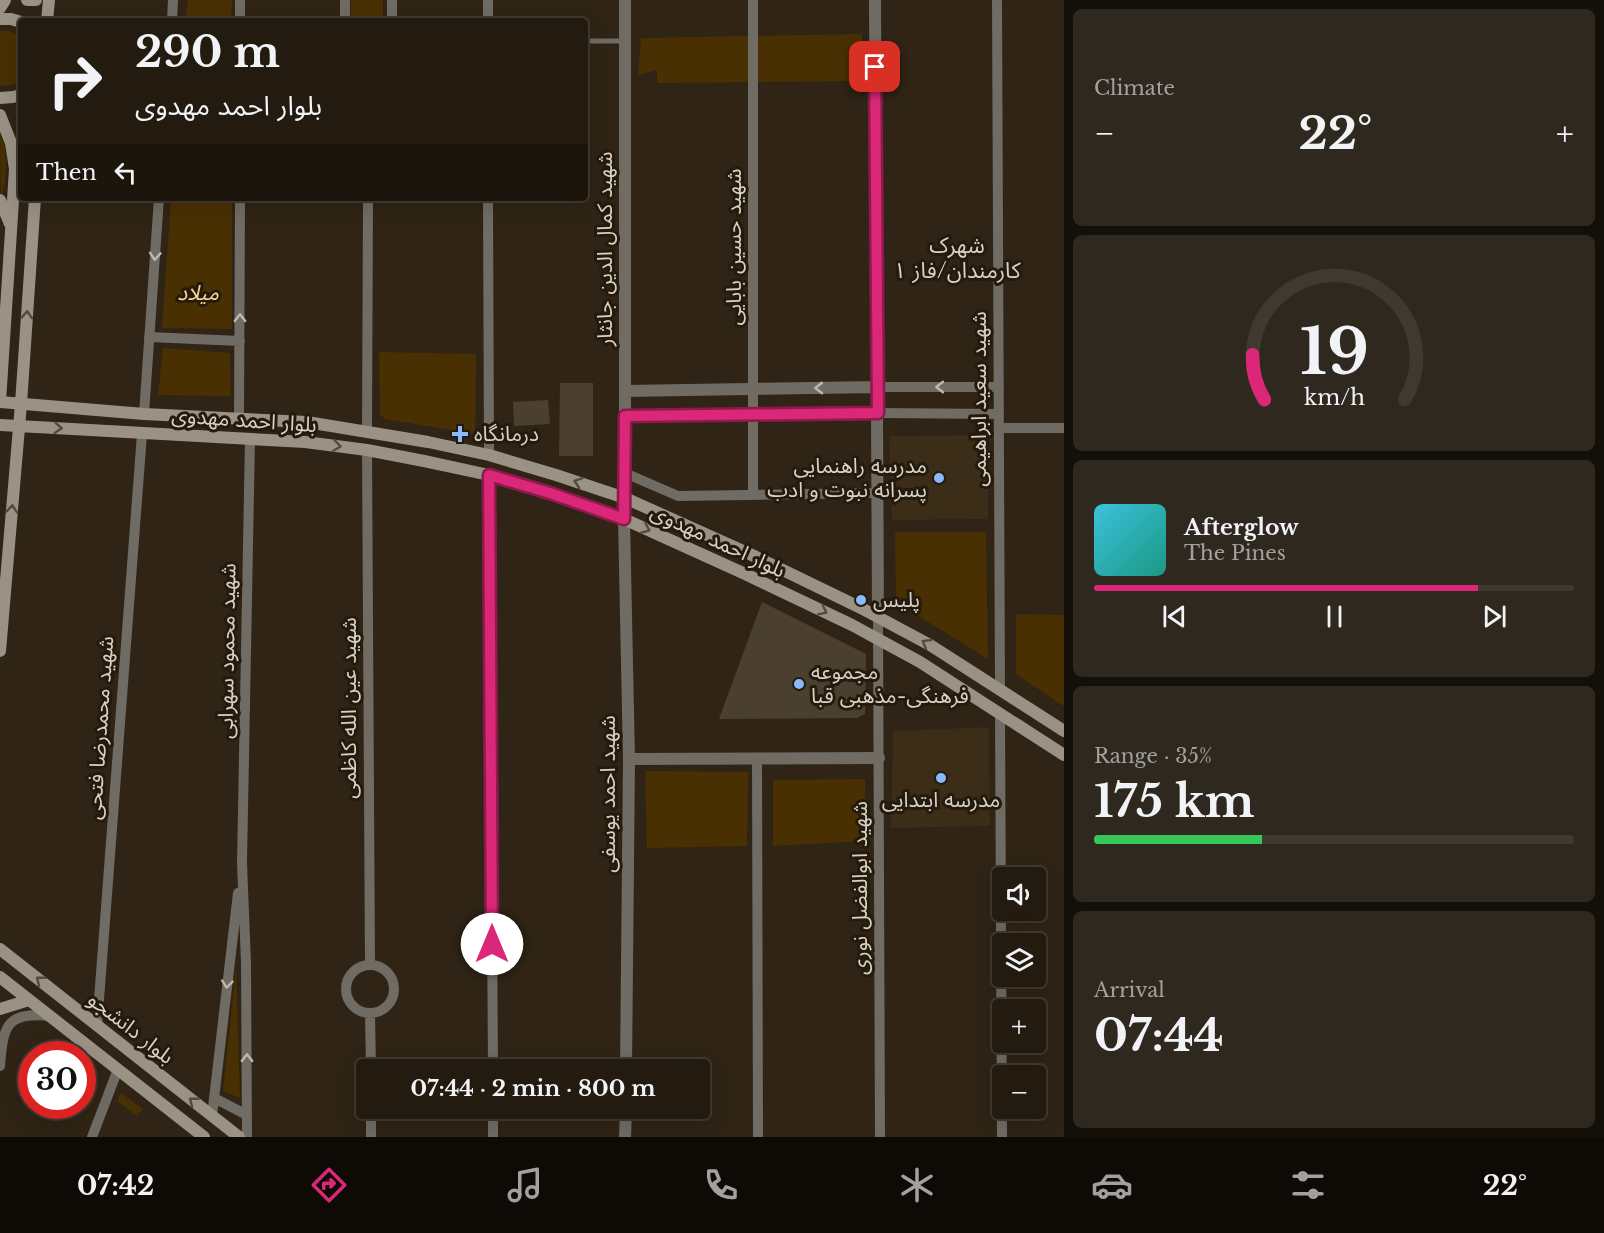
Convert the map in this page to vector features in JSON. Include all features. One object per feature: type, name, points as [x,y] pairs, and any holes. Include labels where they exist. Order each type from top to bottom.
[{"type":"main road","points":[[0,8],[5,0]]},
{"type":"main road","points":[[27,0],[36,0]]},
{"type":"main road","points":[[47,18],[49,0]]},
{"type":"main road","points":[[0,18],[18,21]]},
{"type":"main road","points":[[0,98],[18,95]]},
{"type":"main road","points":[[0,115],[15,157],[0,402]]},
{"type":"main road","points":[[0,200],[12,228]]},
{"type":"main road","points":[[0,651],[20,426],[35,201]]},
{"type":"main road","name":"بلوار احمد مهدوی","points":[[0,402],[144,414],[307,422],[367,431],[489,455],[625,498],[752,555],[930,645],[1064,731]]},
{"type":"main road","name":"بلوار احمد مهدوی","points":[[0,425],[305,442],[367,450],[489,475],[550,493],[624,519],[878,638],[920,662],[1064,755]]},
{"type":"main road","points":[[367,431],[367,450]]},
{"type":"main road","points":[[624,519],[625,498]]},
{"type":"main road","name":"بلوار دانشجو","points":[[0,948],[239,1137]]},
{"type":"main road","name":"بلوار دانشجو","points":[[0,977],[196,1135]]},
{"type":"main road","points":[[0,1009],[10,1004],[29,1000]]},
{"type":"street","points":[[172,18],[173,0]]},
{"type":"street","points":[[240,0],[240,18]]},
{"type":"street","points":[[345,0],[345,18]]},
{"type":"street","points":[[392,0],[392,18]]},
{"type":"street","points":[[488,0],[488,18]]},
{"type":"street","name":"شهید کمال الدین جانثار","points":[[625,0],[625,498]]},
{"type":"street","name":"شهید حسین بابایی","points":[[753,0],[753,494]]},
{"type":"street","points":[[875,0],[878,617]]},
{"type":"street","name":"شهید سعید ابراهیمی","points":[[997,0],[1000,690]]},
{"type":"street","points":[[144,414],[159,201]]},
{"type":"street","points":[[239,418],[240,201]]},
{"type":"street","points":[[367,431],[368,201]]},
{"type":"street","points":[[488,201],[489,455]]},
{"type":"street","points":[[149,337],[240,341]]},
{"type":"street","points":[[625,391],[999,387]]},
{"type":"street","points":[[625,416],[999,414]]},
{"type":"street","points":[[999,428],[1064,428]]},
{"type":"street","name":"شهید محمدرضا فتحی","points":[[97,1026],[142,434]]},
{"type":"street","name":"شهید محمود سهرابی","points":[[247,1137],[246,963],[242,863],[250,439]]},
{"type":"street","name":"شهید عین الله کاظمی","points":[[367,450],[370,965]]},
{"type":"street","points":[[624,473],[678,495],[877,493]]},
{"type":"street","points":[[489,475],[493,1059]]},
{"type":"street","name":"شهید احمد یوسفی","points":[[624,519],[629,759],[626,1059]]},
{"type":"street","name":"شهید ابوالفضل نوری","points":[[878,617],[880,1137]]},
{"type":"street","points":[[1000,713],[1002,1137]]},
{"type":"street","points":[[629,759],[879,758]]},
{"type":"street","points":[[757,759],[758,1137]]},
{"type":"street","name":"شهید محمود سهرابی","points":[[212,1116],[242,863]]},
{"type":"street","points":[[229,961],[238,956],[246,963]]},
{"type":"street","points":[[370,965],[387,972],[394,989],[387,1006],[370,1013],[353,1006],[346,989],[353,972],[370,965]]},
{"type":"street","points":[[370,1013],[371,1059]]},
{"type":"street","points":[[0,1066],[2,1035],[11,1023],[35,1015],[50,1016]]},
{"type":"street","points":[[92,1137],[118,1070]]},
{"type":"street","points":[[214,1098],[247,1115]]},
{"type":"street","points":[[371,1119],[371,1137]]},
{"type":"street","points":[[493,1119],[493,1137]]},
{"type":"street","points":[[625,1137],[626,1119]]},
{"type":"lane","points":[[588,41],[625,41]]},
{"type":"shaded area","name":"مدرسه راهنمایی پسرانه نبوت و ادب","points":[[988,435],[988,519],[892,520],[889,436]]},
{"type":"shaded area","name":"مدرسه ابتدایی","points":[[989,727],[990,826],[891,828],[893,731]]},
{"type":"green space","points":[[188,0],[232,0],[231,18],[185,18]]},
{"type":"green space","points":[[351,0],[383,0],[383,18],[351,18]]},
{"type":"green space","points":[[0,31],[10,31],[18,35],[18,82],[12,85],[0,86]]},
{"type":"green space","points":[[862,34],[862,81],[657,83],[657,70],[638,75],[641,38]]},
{"type":"green space","points":[[0,134],[6,159],[6,176],[1,202]]},
{"type":"green space","name":"میلاد","points":[[171,201],[232,201],[232,329],[162,328]]},
{"type":"green space","name":"میلاد","points":[[163,348],[230,353],[231,396],[158,395]]},
{"type":"green space","points":[[379,352],[476,354],[475,434],[385,419],[380,415]]},
{"type":"green space","points":[[895,532],[986,532],[988,659],[896,602]]},
{"type":"green space","points":[[1016,614],[1064,615],[1064,706],[1016,674]]},
{"type":"green space","points":[[645,771],[748,772],[747,846],[647,848]]},
{"type":"green space","points":[[865,779],[865,841],[773,846],[773,780]]},
{"type":"green space","points":[[236,969],[240,1098],[223,1091]]},
{"type":"green space","points":[[121,1093],[143,1109],[137,1116],[117,1101]]},
{"type":"building","points":[[560,383],[593,383],[593,456],[559,456]]},
{"type":"building","points":[[548,400],[550,424],[514,426],[513,402]]},
{"type":"building","name":"مجموعه فرهنگی-مذهبی قبا","points":[[762,602],[866,654],[865,714],[857,718],[719,719]]},
{"type":"place","name":"درمانگاه","points":[[460,434]]},
{"type":"place","name":"مدرسه راهنمایی پسرانه نبوت و ادب","points":[[939,478]]},
{"type":"place","name":"پلیس","points":[[861,600]]},
{"type":"place","name":"مجموعه فرهنگی-مذهبی قبا","points":[[799,684]]},
{"type":"place","name":"مدرسه ابتدایی","points":[[941,778]]},
{"type":"district","name":"شهرک کارمندان/فاز ۱","points":[[957,258]]},
{"type":"route","points":[[492,944],[489,475],[624,519],[625,416],[878,413],[875,67]]}]
